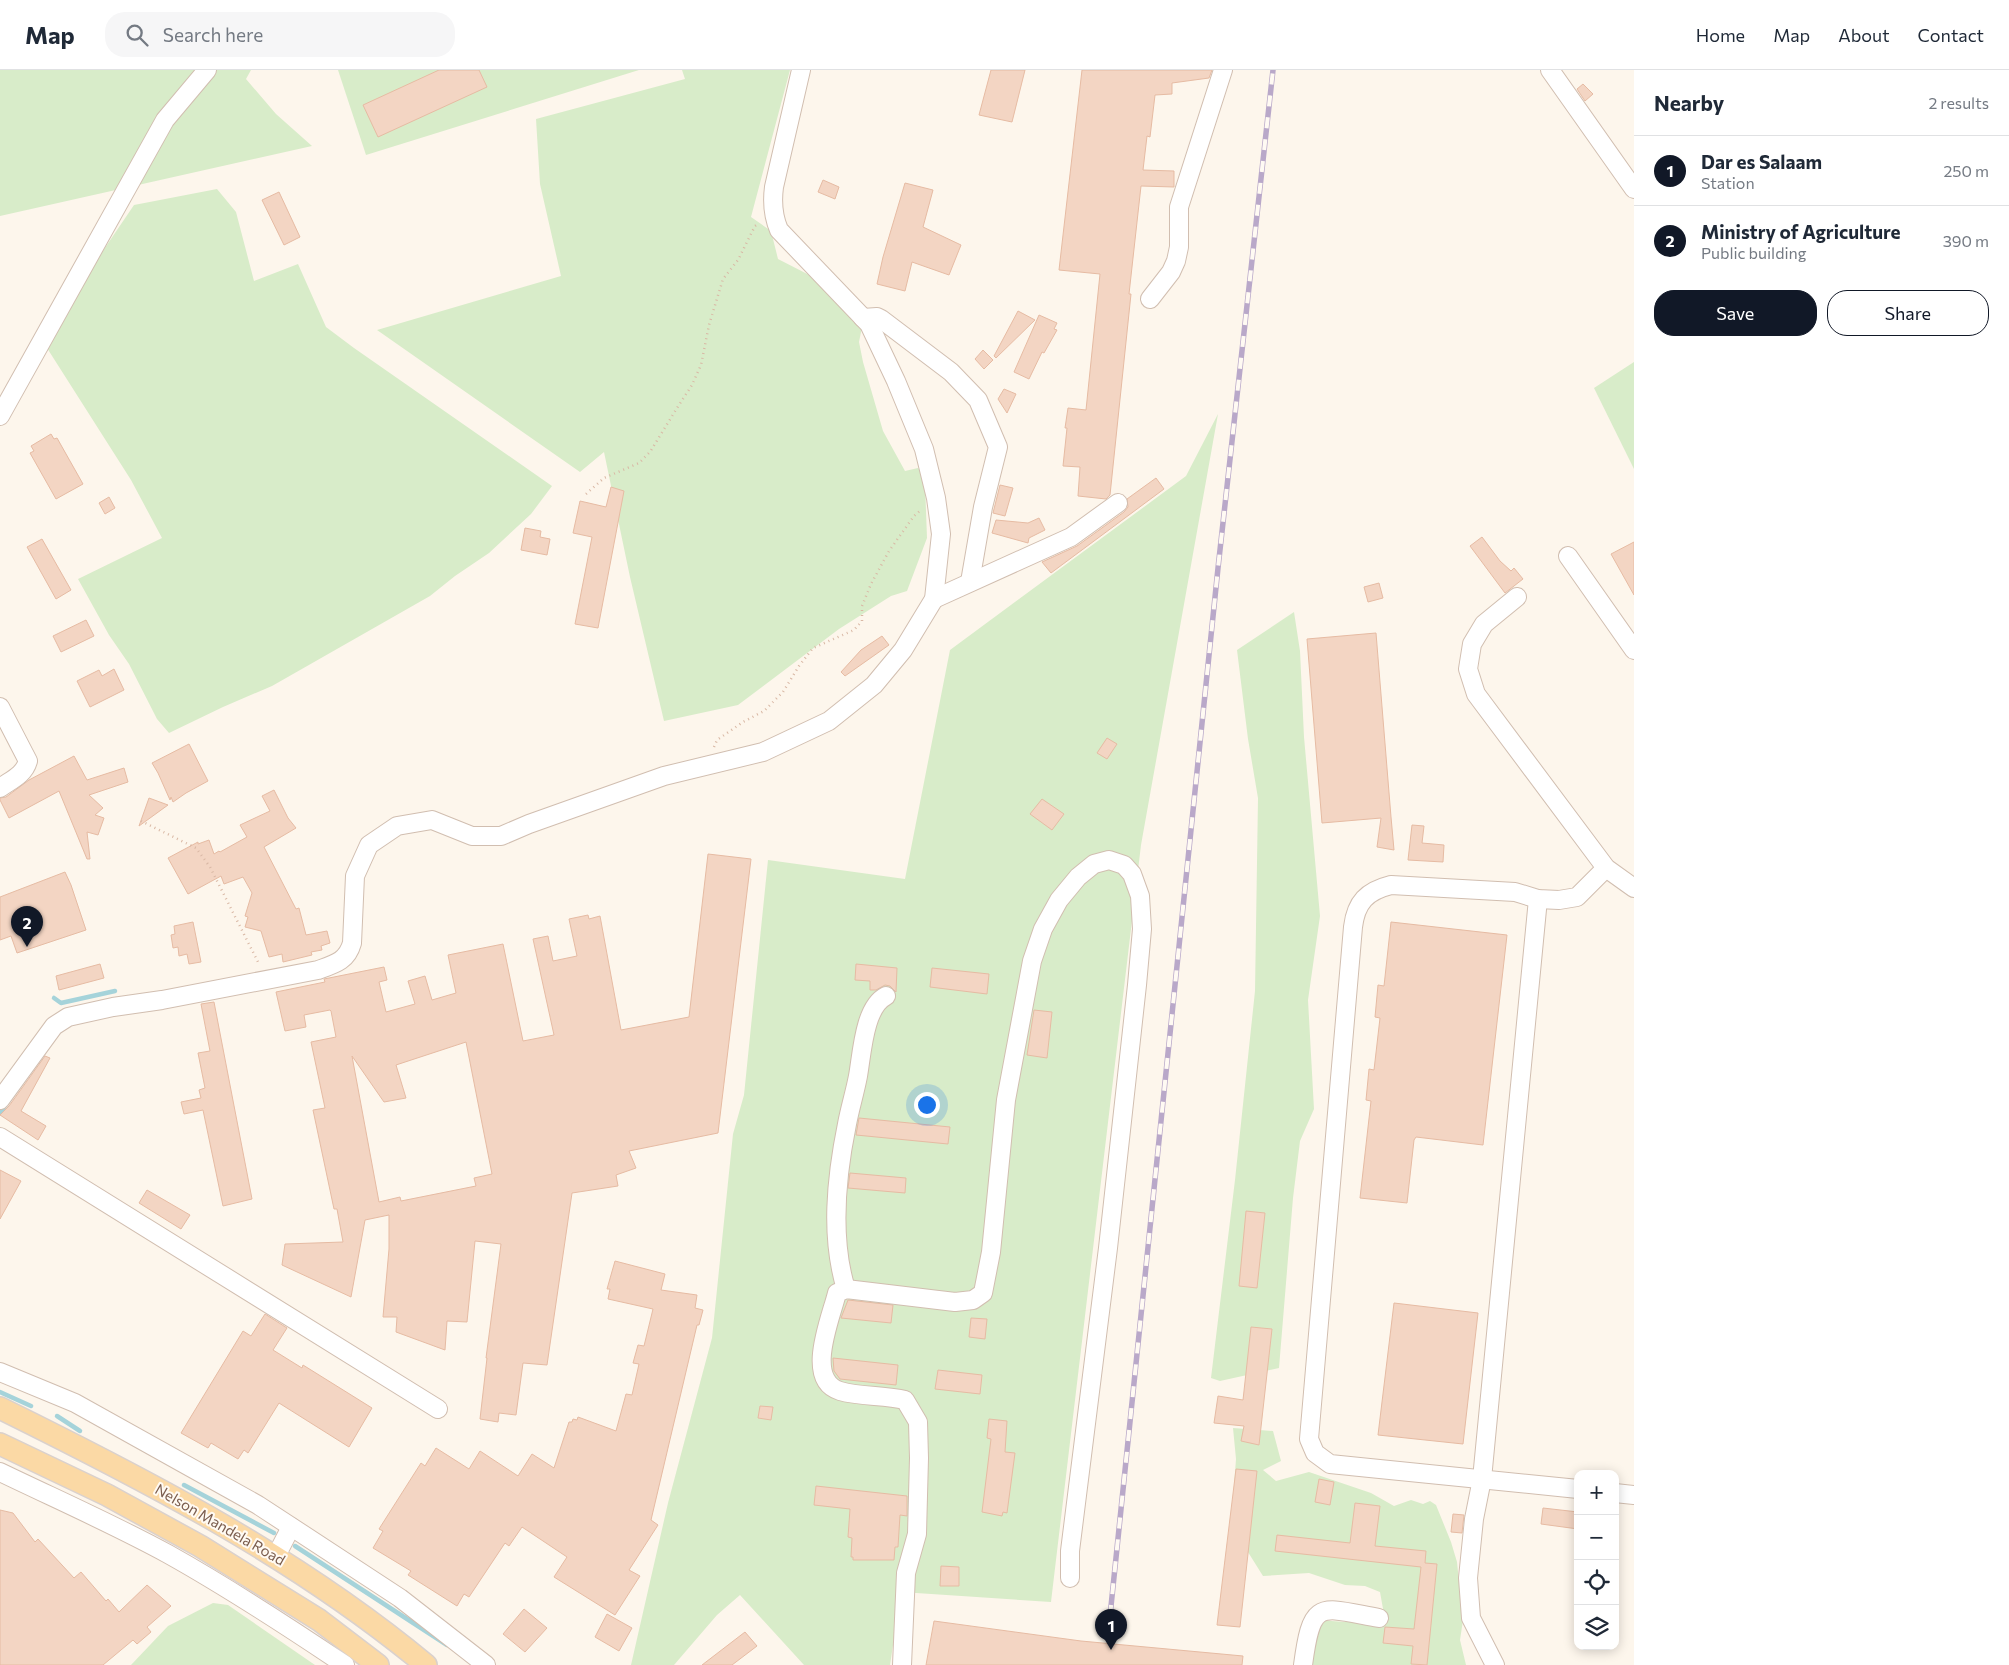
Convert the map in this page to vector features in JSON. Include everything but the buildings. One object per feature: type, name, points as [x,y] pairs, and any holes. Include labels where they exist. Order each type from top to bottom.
[{"type":"main road","name":"Nelson Mandela Road","points":[[0,1408],[120,1467],[276,1556],[341,1599],[394,1638],[426,1665]]},
{"type":"main road","name":"Nelson Mandela Road","points":[[0,1444],[106,1495],[200,1546],[319,1620],[378,1665]]},
{"type":"lane","points":[[0,416],[165,120],[207,70]]},
{"type":"lane","points":[[0,1100],[54,1026],[68,1017],[113,1007],[318,970],[339,963],[349,953],[352,943],[355,876],[369,845],[397,826],[432,820],[472,836],[501,836],[529,824],[664,776],[763,752],[829,721],[874,685],[903,650],[934,600],[941,534],[936,498],[924,449],[896,380],[869,324],[779,230],[773,210],[774,187],[801,70]]},
{"type":"lane","points":[[1150,299],[1172,272],[1176,262],[1179,207],[1223,70]]},
{"type":"lane","points":[[1550,70],[1634,189]]},
{"type":"lane","points":[[863,318],[876,317],[881,319],[951,372],[978,400],[988,419],[998,447],[983,507],[970,582]]},
{"type":"lane","points":[[934,600],[1071,537],[1118,503]]},
{"type":"lane","points":[[1568,556],[1634,650]]},
{"type":"lane","points":[[1517,597],[1484,624],[1472,644],[1468,668],[1476,694],[1606,868],[1634,888]]},
{"type":"lane","points":[[0,707],[27,755],[28,762],[26,768],[20,774],[0,788]]},
{"type":"lane","points":[[902,1665],[906,1573],[917,1534],[918,1422],[905,1400],[839,1391],[829,1384],[825,1378],[820,1356],[836,1293],[846,1289],[955,1302],[973,1300],[983,1293],[991,1252],[1006,1100],[1032,961],[1043,929],[1059,900],[1078,877],[1094,864],[1109,860],[1124,865],[1132,874],[1140,896],[1142,929],[1108,1248],[1070,1551],[1070,1578]]},
{"type":"lane","points":[[1574,1489],[1330,1464],[1315,1453],[1309,1439],[1353,927],[1360,903],[1368,894],[1379,888],[1392,885],[1515,892],[1538,899],[1559,900],[1577,897],[1606,868]]},
{"type":"lane","points":[[1495,1665],[1471,1618],[1468,1578],[1474,1519],[1482,1480],[1538,899]]},
{"type":"lane","points":[[846,1289],[837,1246],[837,1197],[841,1160],[846,1124],[858,1076],[862,1041],[872,1013],[881,999],[886,996]]},
{"type":"lane","points":[[0,1138],[438,1409]]},
{"type":"lane","points":[[0,1372],[76,1403],[258,1505],[400,1598],[486,1665]]},
{"type":"lane","points":[[0,1472],[168,1554],[260,1607],[345,1665]]},
{"type":"lane","points":[[1619,1493],[1634,1495]]},
{"type":"lane","points":[[276,1556],[291,1527]]},
{"type":"lane","points":[[1303,1665],[1307,1638],[1316,1615],[1325,1610],[1334,1610],[1379,1618]]},
{"type":"path","points":[[586,494],[604,478],[638,463],[650,452],[692,385],[701,365],[709,325],[723,279],[738,260],[755,226],[773,210]]},
{"type":"path","points":[[705,766],[717,740],[743,722],[764,711],[783,692],[813,648],[854,630],[862,622],[862,606],[888,551],[914,516],[936,498]]},
{"type":"path","points":[[141,821],[196,848],[210,867],[266,979]]},
{"type":"green space","points":[[0,70],[251,70],[246,79],[276,114],[312,146],[0,216]]},
{"type":"green space","points":[[338,70],[639,70],[366,155]]},
{"type":"green space","points":[[682,70],[790,70],[751,217],[771,231],[778,259],[817,279],[862,327],[859,342],[863,362],[883,431],[905,471],[918,468],[923,474],[927,538],[907,591],[891,596],[839,629],[738,705],[664,721],[630,577],[604,452],[580,472],[377,330],[561,276],[540,184],[536,119],[685,79]]},
{"type":"green space","points":[[217,189],[236,212],[254,281],[298,264],[326,327],[552,486],[531,514],[489,553],[430,596],[272,686],[169,733],[157,719],[129,664],[109,635],[78,579],[162,538],[131,480],[47,348],[96,261],[134,205]]},
{"type":"green space","points":[[1634,362],[1634,469],[1594,388]]},
{"type":"green space","points":[[1218,414],[1141,845],[1051,1602],[901,1592],[890,1665],[804,1665],[740,1595],[717,1615],[674,1665],[631,1665],[668,1503],[712,1338],[733,1134],[744,1095],[768,860],[905,879],[950,650],[1186,476]]},
{"type":"green space","points":[[1294,612],[1300,651],[1304,737],[1320,916],[1308,1000],[1314,1109],[1300,1141],[1293,1198],[1279,1368],[1220,1381],[1211,1378],[1255,991],[1258,798],[1248,739],[1237,650]]},
{"type":"green space","points":[[1233,1428],[1273,1431],[1281,1461],[1263,1470],[1276,1481],[1309,1472],[1371,1493],[1394,1506],[1411,1500],[1423,1504],[1430,1501],[1436,1505],[1457,1562],[1463,1620],[1460,1640],[1466,1665],[1300,1665],[1305,1619],[1345,1622],[1385,1620],[1380,1592],[1365,1586],[1345,1585],[1309,1573],[1263,1576],[1231,1525],[1236,1459]]},
{"type":"green space","points":[[213,1603],[228,1605],[315,1665],[131,1665],[168,1626]]},
{"type":"waterway","points":[[54,998],[61,1003],[115,991]]},
{"type":"waterway","points":[[0,1113],[6,1104]]},
{"type":"waterway","points":[[0,1392],[31,1406]]},
{"type":"waterway","points":[[57,1416],[80,1431]]},
{"type":"waterway","points":[[184,1485],[274,1533]]},
{"type":"waterway","points":[[295,1546],[447,1645]]},
{"type":"railway","points":[[1110,1616],[1218,568],[1273,70]]},
{"type":"place","name":"Ministry of Agriculture","points":[[27,947]]},
{"type":"place","name":"Dar es Salaam","points":[[1111,1650]]}]
